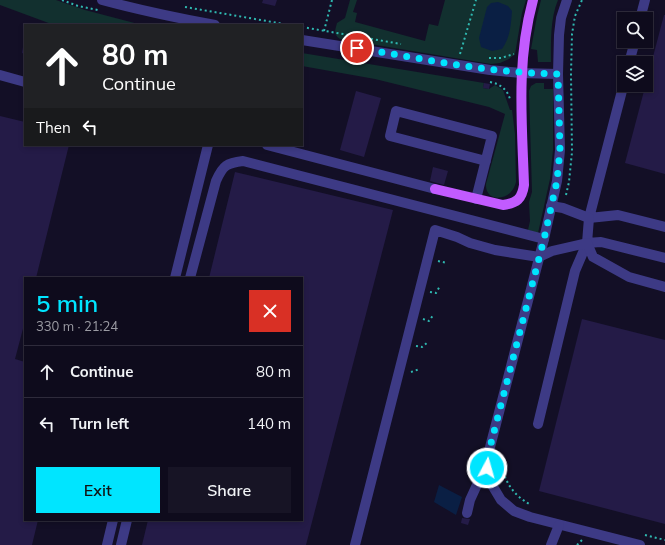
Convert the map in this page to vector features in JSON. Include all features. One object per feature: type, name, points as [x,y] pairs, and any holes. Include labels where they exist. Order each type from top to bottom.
[{"type":"main road","points":[[435,189],[503,205],[511,204],[518,200],[523,193],[521,73],[529,15],[533,0]]},
{"type":"lane","points":[[102,0],[181,19],[209,24]]},
{"type":"lane","points":[[567,0],[561,18],[559,35],[558,74],[560,150],[557,181],[544,239],[489,451],[487,468],[492,485],[501,500],[514,511],[559,525],[640,545]]},
{"type":"lane","points":[[642,12],[645,0]]},
{"type":"lane","points":[[303,40],[490,70],[558,74]]},
{"type":"lane","points":[[0,75],[24,82]]},
{"type":"lane","points":[[538,424],[575,271],[587,243],[589,218],[622,92]]},
{"type":"lane","points":[[476,199],[486,161],[492,136],[396,111],[390,136],[486,161]]},
{"type":"lane","points":[[175,277],[208,146]]},
{"type":"lane","points":[[271,146],[435,189]]},
{"type":"lane","points":[[190,277],[216,181],[221,170],[231,163],[244,161],[544,239]]},
{"type":"lane","points":[[551,206],[563,208],[589,218],[618,215],[665,227]]},
{"type":"lane","points":[[355,545],[435,230],[470,243],[495,250],[539,257],[552,251],[587,243],[601,242],[665,258]]},
{"type":"lane","points":[[587,243],[593,257],[629,277],[665,287]]},
{"type":"lane","points":[[467,514],[470,500],[487,468]]},
{"type":"lane","points":[[107,545],[113,521]]},
{"type":"lane","points":[[121,545],[127,521]]},
{"type":"lane","points":[[551,545],[559,525]]},
{"type":"path","points":[[324,30],[332,0]]},
{"type":"path","points":[[460,54],[476,0]]},
{"type":"path","points":[[185,7],[284,24]]},
{"type":"path","points":[[303,27],[401,44]]},
{"type":"path","points":[[489,58],[500,58],[523,52]]},
{"type":"path","points":[[486,81],[494,82],[505,89],[509,95],[510,102]]},
{"type":"path","points":[[430,292],[436,293],[440,286]]},
{"type":"path","points":[[423,319],[429,321],[434,314]]},
{"type":"path","points":[[416,346],[422,347],[428,342]]},
{"type":"path","points":[[409,372],[414,372],[420,369]]},
{"type":"green space","points":[[0,0],[56,0],[85,10],[138,24],[51,24],[0,5]]},
{"type":"green space","points":[[350,0],[357,0],[353,12],[357,13],[355,22],[425,41],[429,24],[438,26],[445,0],[526,0],[522,13],[515,54],[509,59],[500,63],[491,64],[340,39],[335,34],[337,23],[345,18]]},
{"type":"green space","points":[[541,0],[558,0],[552,23],[551,62],[538,62],[537,50],[531,49]]},
{"type":"green space","points":[[303,53],[484,83],[483,88],[489,89],[495,85],[503,90],[510,110],[512,110],[515,134],[516,182],[510,193],[497,198],[491,196],[486,188],[505,114],[489,107],[375,79],[303,66]]},
{"type":"green space","points":[[536,83],[544,83],[544,89],[553,89],[553,150],[550,179],[538,233],[528,230],[530,221],[529,202],[532,192],[529,91],[531,86]]},
{"type":"water","points":[[498,2],[508,6],[512,11],[510,31],[502,49],[492,51],[481,47],[479,38],[487,7],[491,3]]},
{"type":"water","points":[[439,485],[462,497],[456,515],[434,502]]},
{"type":"building","points":[[263,0],[277,0],[275,6],[262,3]]},
{"type":"building","points":[[665,15],[665,174],[625,163],[644,92],[653,92],[653,57]]},
{"type":"building","points":[[24,41],[24,54],[22,53]]},
{"type":"building","points":[[484,83],[490,84],[489,89],[483,88]]},
{"type":"building","points":[[356,91],[381,98],[364,157],[340,150]]},
{"type":"building","points":[[0,116],[24,122],[24,146],[69,146],[36,277],[24,277],[24,325],[15,359],[24,362],[24,521],[38,521],[32,545],[0,545]]},
{"type":"building","points":[[433,167],[448,171],[444,185],[430,181]]},
{"type":"building","points":[[235,172],[393,210],[306,545],[142,545],[148,521],[303,521],[303,277],[209,277]]},
{"type":"building","points":[[582,319],[665,340],[665,524],[539,491]]},
{"type":"building","points":[[462,518],[470,519],[468,525],[461,523]]},
{"type":"route","points":[[357,48],[490,70],[558,74],[560,150],[557,181],[544,239],[489,451],[487,468]]}]
